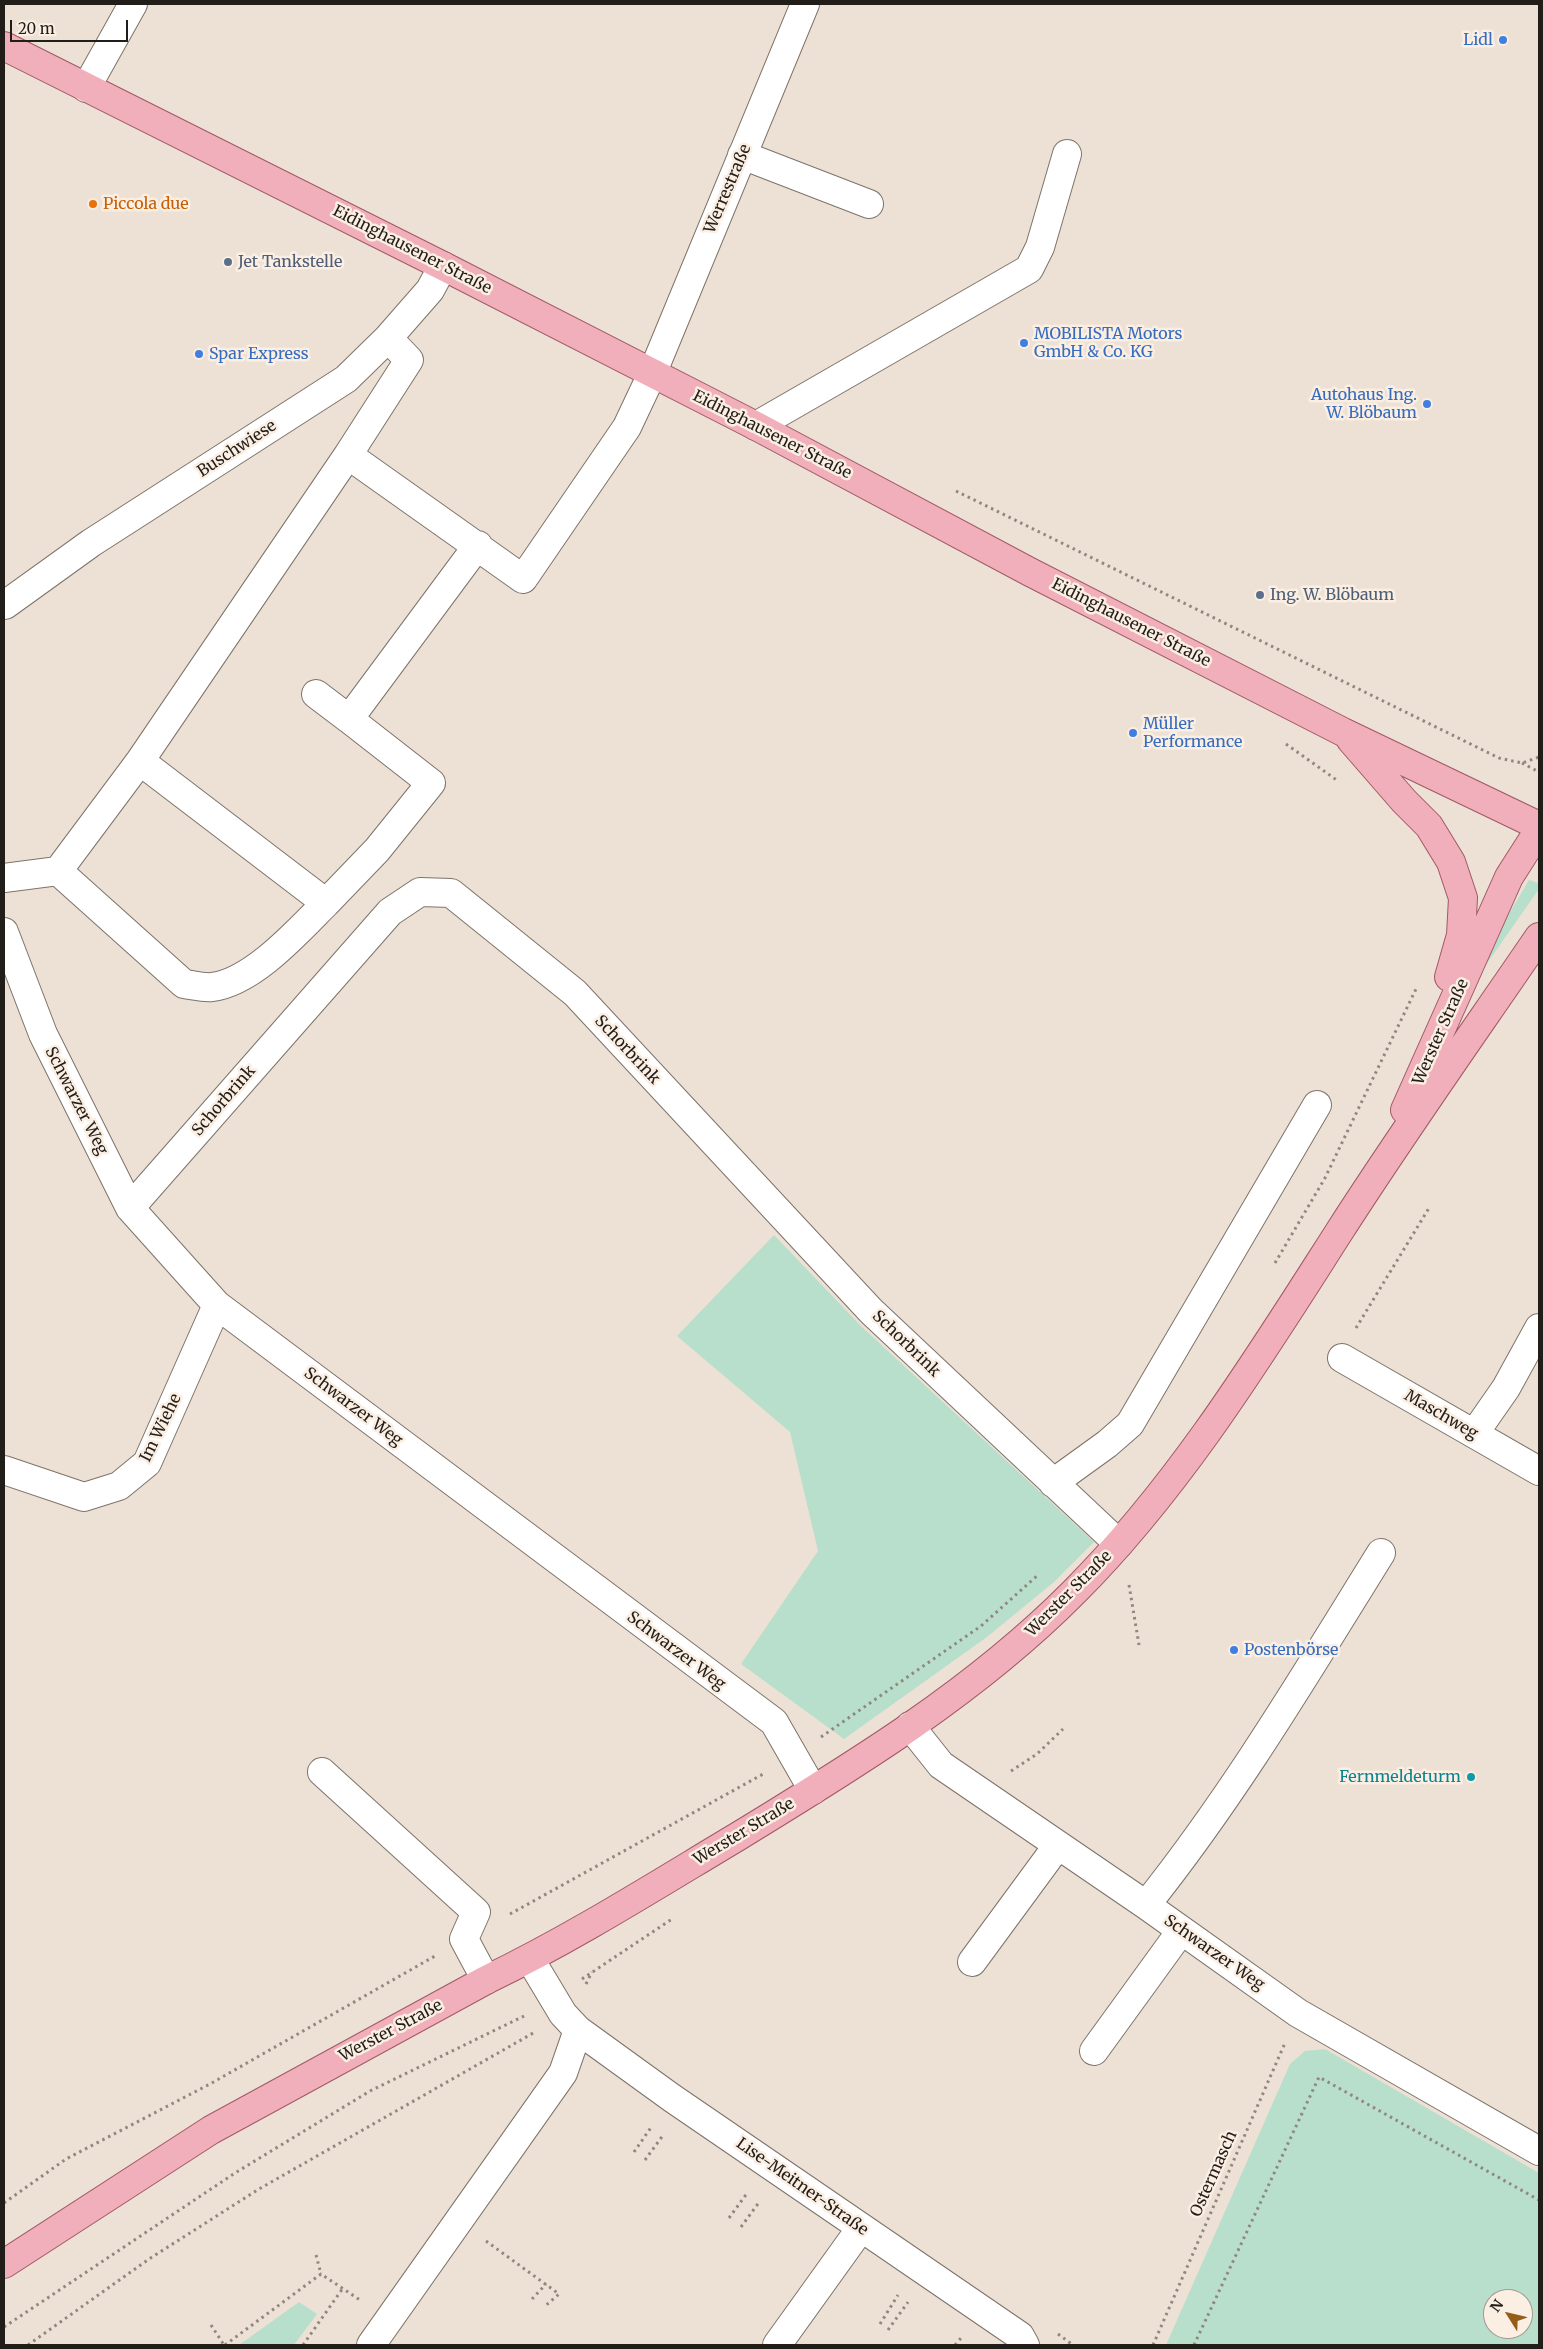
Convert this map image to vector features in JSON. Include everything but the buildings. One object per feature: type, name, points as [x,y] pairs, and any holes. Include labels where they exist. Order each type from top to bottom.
[{"type":"main road","name":"Eidinghausener Straße","points":[[4,46],[443,266],[756,426],[1030,572],[1343,732],[1539,826]]},
{"type":"main road","points":[[1343,732],[1404,801],[1429,826],[1451,862],[1463,898],[1461,935],[1413,1094]]},
{"type":"main road","name":"Werster Straße","points":[[1339,1232],[1413,1094],[1509,877],[1539,830]]},
{"type":"main road","name":"Werster Straße","points":[[4,2264],[211,2130],[486,1980],[530,1959],[692,1864],[813,1790],[910,1726],[1005,1657],[1074,1592],[1119,1544],[1182,1466],[1294,1305],[1339,1232],[1539,937]]},
{"type":"street","points":[[86,88],[133,4]]},
{"type":"street","name":"Werrestraße","points":[[478,545],[523,579],[627,427],[652,374],[805,4]]},
{"type":"street","points":[[756,426],[1029,269],[1040,247],[1067,154]]},
{"type":"street","points":[[742,155],[869,204]]},
{"type":"street","name":"Buschwiese","points":[[4,607],[91,543],[346,379],[388,338],[430,290],[443,266]]},
{"type":"street","points":[[4,878],[58,871],[140,762],[348,455],[409,360],[388,338]]},
{"type":"street","points":[[348,455],[478,545],[349,719]]},
{"type":"street","points":[[58,871],[184,984],[211,987],[235,981],[278,952],[377,850],[431,783],[316,694]]},
{"type":"street","points":[[140,762],[326,902]]},
{"type":"street","name":"Schorbrink","points":[[130,1208],[390,912],[420,892],[450,893],[574,993],[871,1311],[1119,1544]]},
{"type":"street","name":"Schwarzer Weg","points":[[4,938],[43,1034],[130,1208],[218,1305],[774,1722],[813,1790]]},
{"type":"street","points":[[1053,1483],[1107,1444],[1130,1424],[1317,1105]]},
{"type":"street","name":"Im Wiehe","points":[[4,1470],[84,1497],[119,1486],[147,1463],[218,1305]]},
{"type":"street","points":[[1474,1434],[1506,1388],[1539,1328]]},
{"type":"street","name":"Maschweg","points":[[1342,1358],[1539,1470]]},
{"type":"street","points":[[1146,1904],[1186,1854],[1268,1734],[1381,1553]]},
{"type":"street","name":"Schwarzer Weg","points":[[910,1726],[941,1765],[1146,1904],[1181,1931],[1298,2013],[1539,2151]]},
{"type":"street","points":[[322,1772],[476,1912],[464,1939],[486,1980]]},
{"type":"street","points":[[972,1962],[1058,1845]]},
{"type":"street","points":[[1094,2051],[1181,1931]]},
{"type":"street","name":"Lise-Meitner-Straße","points":[[530,1959],[570,2022],[861,2228],[1020,2336],[1025,2345]]},
{"type":"street","points":[[371,2345],[563,2073],[570,2022]]},
{"type":"street","points":[[777,2345],[861,2228]]},
{"type":"path","points":[[1522,763],[1539,772]]},
{"type":"path","points":[[1273,1267],[1325,1178],[1418,980]]},
{"type":"path","points":[[1354,1331],[1429,1208]]},
{"type":"path","points":[[4,2202],[66,2159],[210,2084],[464,1939],[672,1826],[794,1756],[981,1626],[1046,1568]]},
{"type":"path","points":[[1129,1585],[1139,1645]]},
{"type":"path","points":[[1010,1772],[1037,1754],[1062,1729]]},
{"type":"path","name":"Ostermasch","points":[[1153,2345],[1298,2013]]},
{"type":"path","points":[[28,2345],[149,2259],[259,2189],[525,2038],[570,2022]]},
{"type":"path","points":[[1194,2345],[1319,2078],[1539,2200]]},
{"type":"path","points":[[481,2238],[559,2294],[544,2307]]},
{"type":"path","points":[[316,2256],[321,2274],[366,2304]]},
{"type":"path","points":[[211,2325],[225,2345],[321,2274]]},
{"type":"path","points":[[532,2299],[546,2284]]},
{"type":"path","points":[[303,2345],[343,2288]]},
{"type":"green space","points":[[1529,880],[1538,883],[1539,889],[1474,982],[1470,979]]},
{"type":"green space","points":[[774,1235],[861,1326],[1094,1542],[1054,1582],[987,1637],[844,1739],[741,1664],[818,1551],[790,1432],[677,1336]]},
{"type":"green space","points":[[1325,2049],[1539,2173],[1539,2345],[1166,2345],[1290,2064],[1305,2051]]},
{"type":"green space","points":[[299,2302],[317,2314],[294,2345],[239,2345]]},
{"type":"place","name":"Lidl","points":[[1503,40]]},
{"type":"place","name":"Piccola due","points":[[93,204]]},
{"type":"place","name":"Jet Tankstelle","points":[[228,262]]},
{"type":"place","name":"MOBILISTA Motors GmbH & Co. KG","points":[[1024,343]]},
{"type":"place","name":"Spar Express","points":[[199,354]]},
{"type":"place","name":"Autohaus Ing. W. Blöbaum","points":[[1427,404]]},
{"type":"place","name":"Ing. W. Blöbaum","points":[[1260,595]]},
{"type":"place","name":"Müller Performance","points":[[1133,733]]},
{"type":"place","name":"Postenbörse","points":[[1234,1650]]},
{"type":"place","name":"Fernmeldeturm","points":[[1471,1777]]}]
